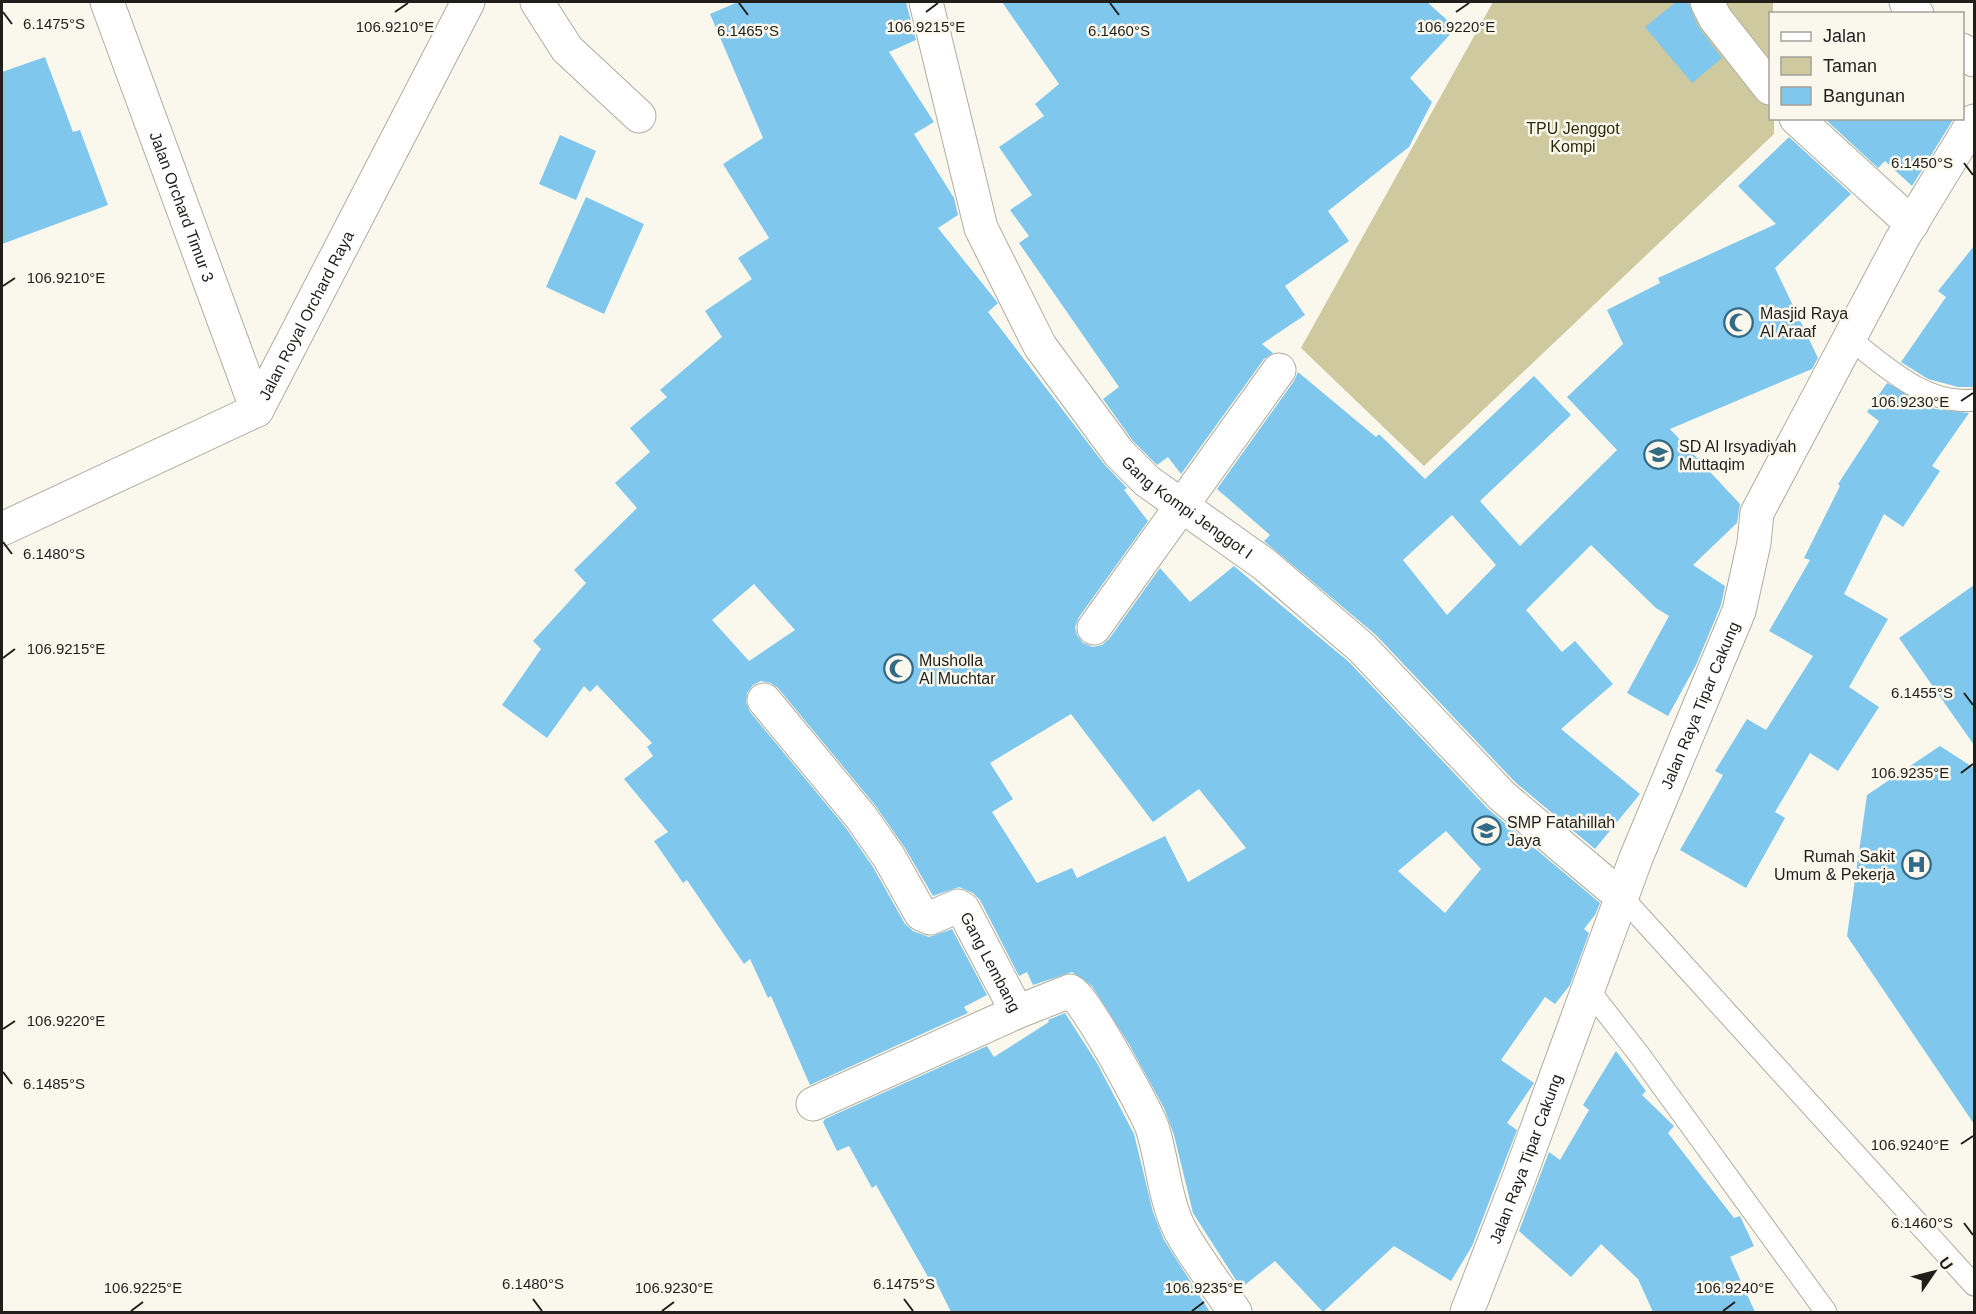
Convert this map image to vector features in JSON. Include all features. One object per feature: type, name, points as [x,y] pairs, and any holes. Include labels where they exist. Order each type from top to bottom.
[{"type":"street","name":"Jalan Orchard Timur 3","points":[[108,2],[257,410]]},
{"type":"street","name":"Jalan Royal Orchard Raya","points":[[2,529],[257,410],[468,2]]},
{"type":"street","points":[[537,2],[567,49],[639,116]]},
{"type":"street","name":"Gang Kompi Jenggot I","points":[[926,2],[978,219],[1035,335],[1119,453],[1147,481],[1264,564],[1362,648],[1502,796],[1622,897]]},
{"type":"street","points":[[1707,2],[1715,18],[1769,87]]},
{"type":"street","points":[[1798,120],[1912,224]]},
{"type":"street","name":"Jalan Raya Tipar Cakung","points":[[1467,1312],[1622,897],[1739,611],[1757,513],[1912,224],[1974,121]]},
{"type":"street","points":[[1094,628],[1279,370]]},
{"type":"street","name":"Gang Lembang","points":[[764,700],[861,817],[889,857],[921,914],[930,918],[953,906],[963,909],[1017,1012],[1070,991],[1077,995],[1091,1015],[1151,1124],[1167,1195],[1181,1231],[1235,1312]]},
{"type":"street","points":[[813,1104],[1017,1012]]},
{"type":"lane","points":[[1850,339],[1914,387],[1962,402],[1974,400]]},
{"type":"lane","points":[[1622,897],[1974,1285]]},
{"type":"lane","points":[[1588,989],[1641,1057],[1826,1312]]},
{"type":"green space","name":"TPU Jenggot Kompi","points":[[1493,2],[1773,2],[1773,12],[1769,12],[1769,120],[1774,120],[1774,134],[1424,466],[1301,348]]},
{"type":"building","points":[[738,2],[906,2],[916,40],[889,52],[934,122],[914,134],[954,198],[958,215],[938,228],[998,303],[988,312],[1104,464],[1127,488],[1124,490],[1148,521],[1079,617],[1075,627],[1083,643],[1093,647],[1102,645],[1109,639],[1160,568],[1190,602],[1234,566],[1349,662],[1488,809],[1600,903],[1595,915],[1584,929],[1589,933],[1570,985],[1555,1004],[1545,997],[1501,1060],[1534,1083],[1507,1123],[1517,1130],[1472,1246],[1451,1281],[1394,1246],[1323,1312],[1275,1261],[1241,1288],[1193,1213],[1174,1135],[1164,1108],[1129,1044],[1092,986],[1072,972],[1033,985],[1027,972],[1019,976],[980,900],[973,893],[959,887],[933,896],[905,848],[875,805],[778,688],[771,683],[761,681],[753,685],[747,693],[746,703],[750,712],[846,828],[873,867],[905,924],[913,931],[929,937],[952,929],[987,995],[964,1007],[968,1013],[810,1085],[771,996],[768,998],[750,959],[744,964],[687,880],[683,883],[654,841],[668,832],[624,779],[653,756],[647,747],[652,743],[597,685],[590,692],[584,686],[547,738],[502,705],[541,649],[533,641],[586,583],[574,570],[637,508],[615,483],[650,452],[630,428],[667,397],[660,390],[722,337],[705,311],[752,279],[738,258],[769,238],[723,164],[763,138],[710,14]],"holes":[[[754,584],[795,630],[749,661],[712,620]],[[1071,714],[1153,822],[1199,789],[1246,848],[1188,882],[1165,836],[1077,878],[1072,868],[1037,883],[992,812],[1013,799],[990,763]],[[1446,831],[1481,869],[1445,913],[1398,871]]]},
{"type":"building","points":[[1002,2],[1427,2],[1456,28],[1410,78],[1432,102],[1409,147],[1328,211],[1349,241],[1285,286],[1305,315],[1262,344],[1273,353],[1264,359],[1181,474],[1168,457],[1157,465],[1133,441],[1103,399],[1119,387],[1019,243],[1029,236],[1010,210],[1032,195],[999,147],[1044,116],[1035,104],[1059,84]]},
{"type":"building","points":[[1676,2],[1688,2],[1698,26],[1722,58],[1692,83],[1645,27]]},
{"type":"building","points":[[45,57],[73,132],[80,130],[108,205],[2,244],[2,72]]},
{"type":"building","points":[[1826,120],[1953,120],[1912,186],[1885,161],[1878,168]]},
{"type":"building","points":[[560,135],[596,151],[576,200],[539,184]]},
{"type":"building","points":[[1789,137],[1851,194],[1775,268],[1818,358],[1812,369],[1670,429],[1740,504],[1737,523],[1693,565],[1725,586],[1721,605],[1696,665],[1668,716],[1627,693],[1669,616],[1656,608],[1591,545],[1526,610],[1562,652],[1575,641],[1613,684],[1561,729],[1640,794],[1595,849],[1515,782],[1376,635],[1264,541],[1270,535],[1217,489],[1294,381],[1298,372],[1376,437],[1379,434],[1425,479],[1534,376],[1571,415],[1480,501],[1520,546],[1617,450],[1567,397],[1623,344],[1607,310],[1660,283],[1658,278],[1776,224],[1738,186]],"holes":[[[1452,515],[1496,565],[1447,615],[1403,560]]]},
{"type":"building","points":[[586,197],[644,224],[604,314],[546,287]]},
{"type":"building","points":[[1974,246],[1974,387],[1958,387],[1928,379],[1901,362],[1946,297],[1938,291]]},
{"type":"building","points":[[1887,383],[1935,409],[1969,413],[1932,466],[1940,471],[1903,527],[1884,514],[1844,594],[1888,619],[1849,687],[1879,707],[1838,771],[1810,753],[1775,812],[1785,818],[1746,888],[1680,850],[1723,775],[1715,771],[1747,719],[1766,730],[1813,656],[1769,631],[1810,560],[1804,558],[1840,486],[1838,484],[1879,421],[1867,412]]},
{"type":"building","points":[[1974,585],[1974,745],[1899,638]]},
{"type":"building","name":"Rumah Sakit Umum & Pekerja","points":[[1940,746],[1974,768],[1974,1124],[1847,936],[1867,795]]},
{"type":"building","points":[[1065,1013],[1097,1063],[1134,1134],[1153,1212],[1164,1240],[1210,1312],[951,1312],[936,1282],[932,1284],[876,1185],[872,1188],[849,1146],[837,1151],[823,1122],[825,1119],[987,1046],[994,1057],[1049,1022],[1048,1020]]},
{"type":"building","points":[[1616,1051],[1646,1091],[1642,1095],[1674,1126],[1668,1133],[1734,1218],[1740,1216],[1754,1246],[1730,1257],[1755,1312],[1653,1312],[1638,1279],[1601,1244],[1571,1277],[1519,1231],[1549,1152],[1560,1160],[1589,1110],[1583,1105]]},
{"type":"place","name":"Masjid Raya Al Araaf","points":[[1739,322]]},
{"type":"place","name":"SD Al Irsyadiyah Muttaqim","points":[[1658,455]]},
{"type":"place","name":"Musholla Al Muchtar","points":[[898,669]]},
{"type":"place","name":"SMP Fatahillah Jaya","points":[[1486,831]]},
{"type":"place","name":"Rumah Sakit Umum & Pekerja","points":[[1916,865]]}]
